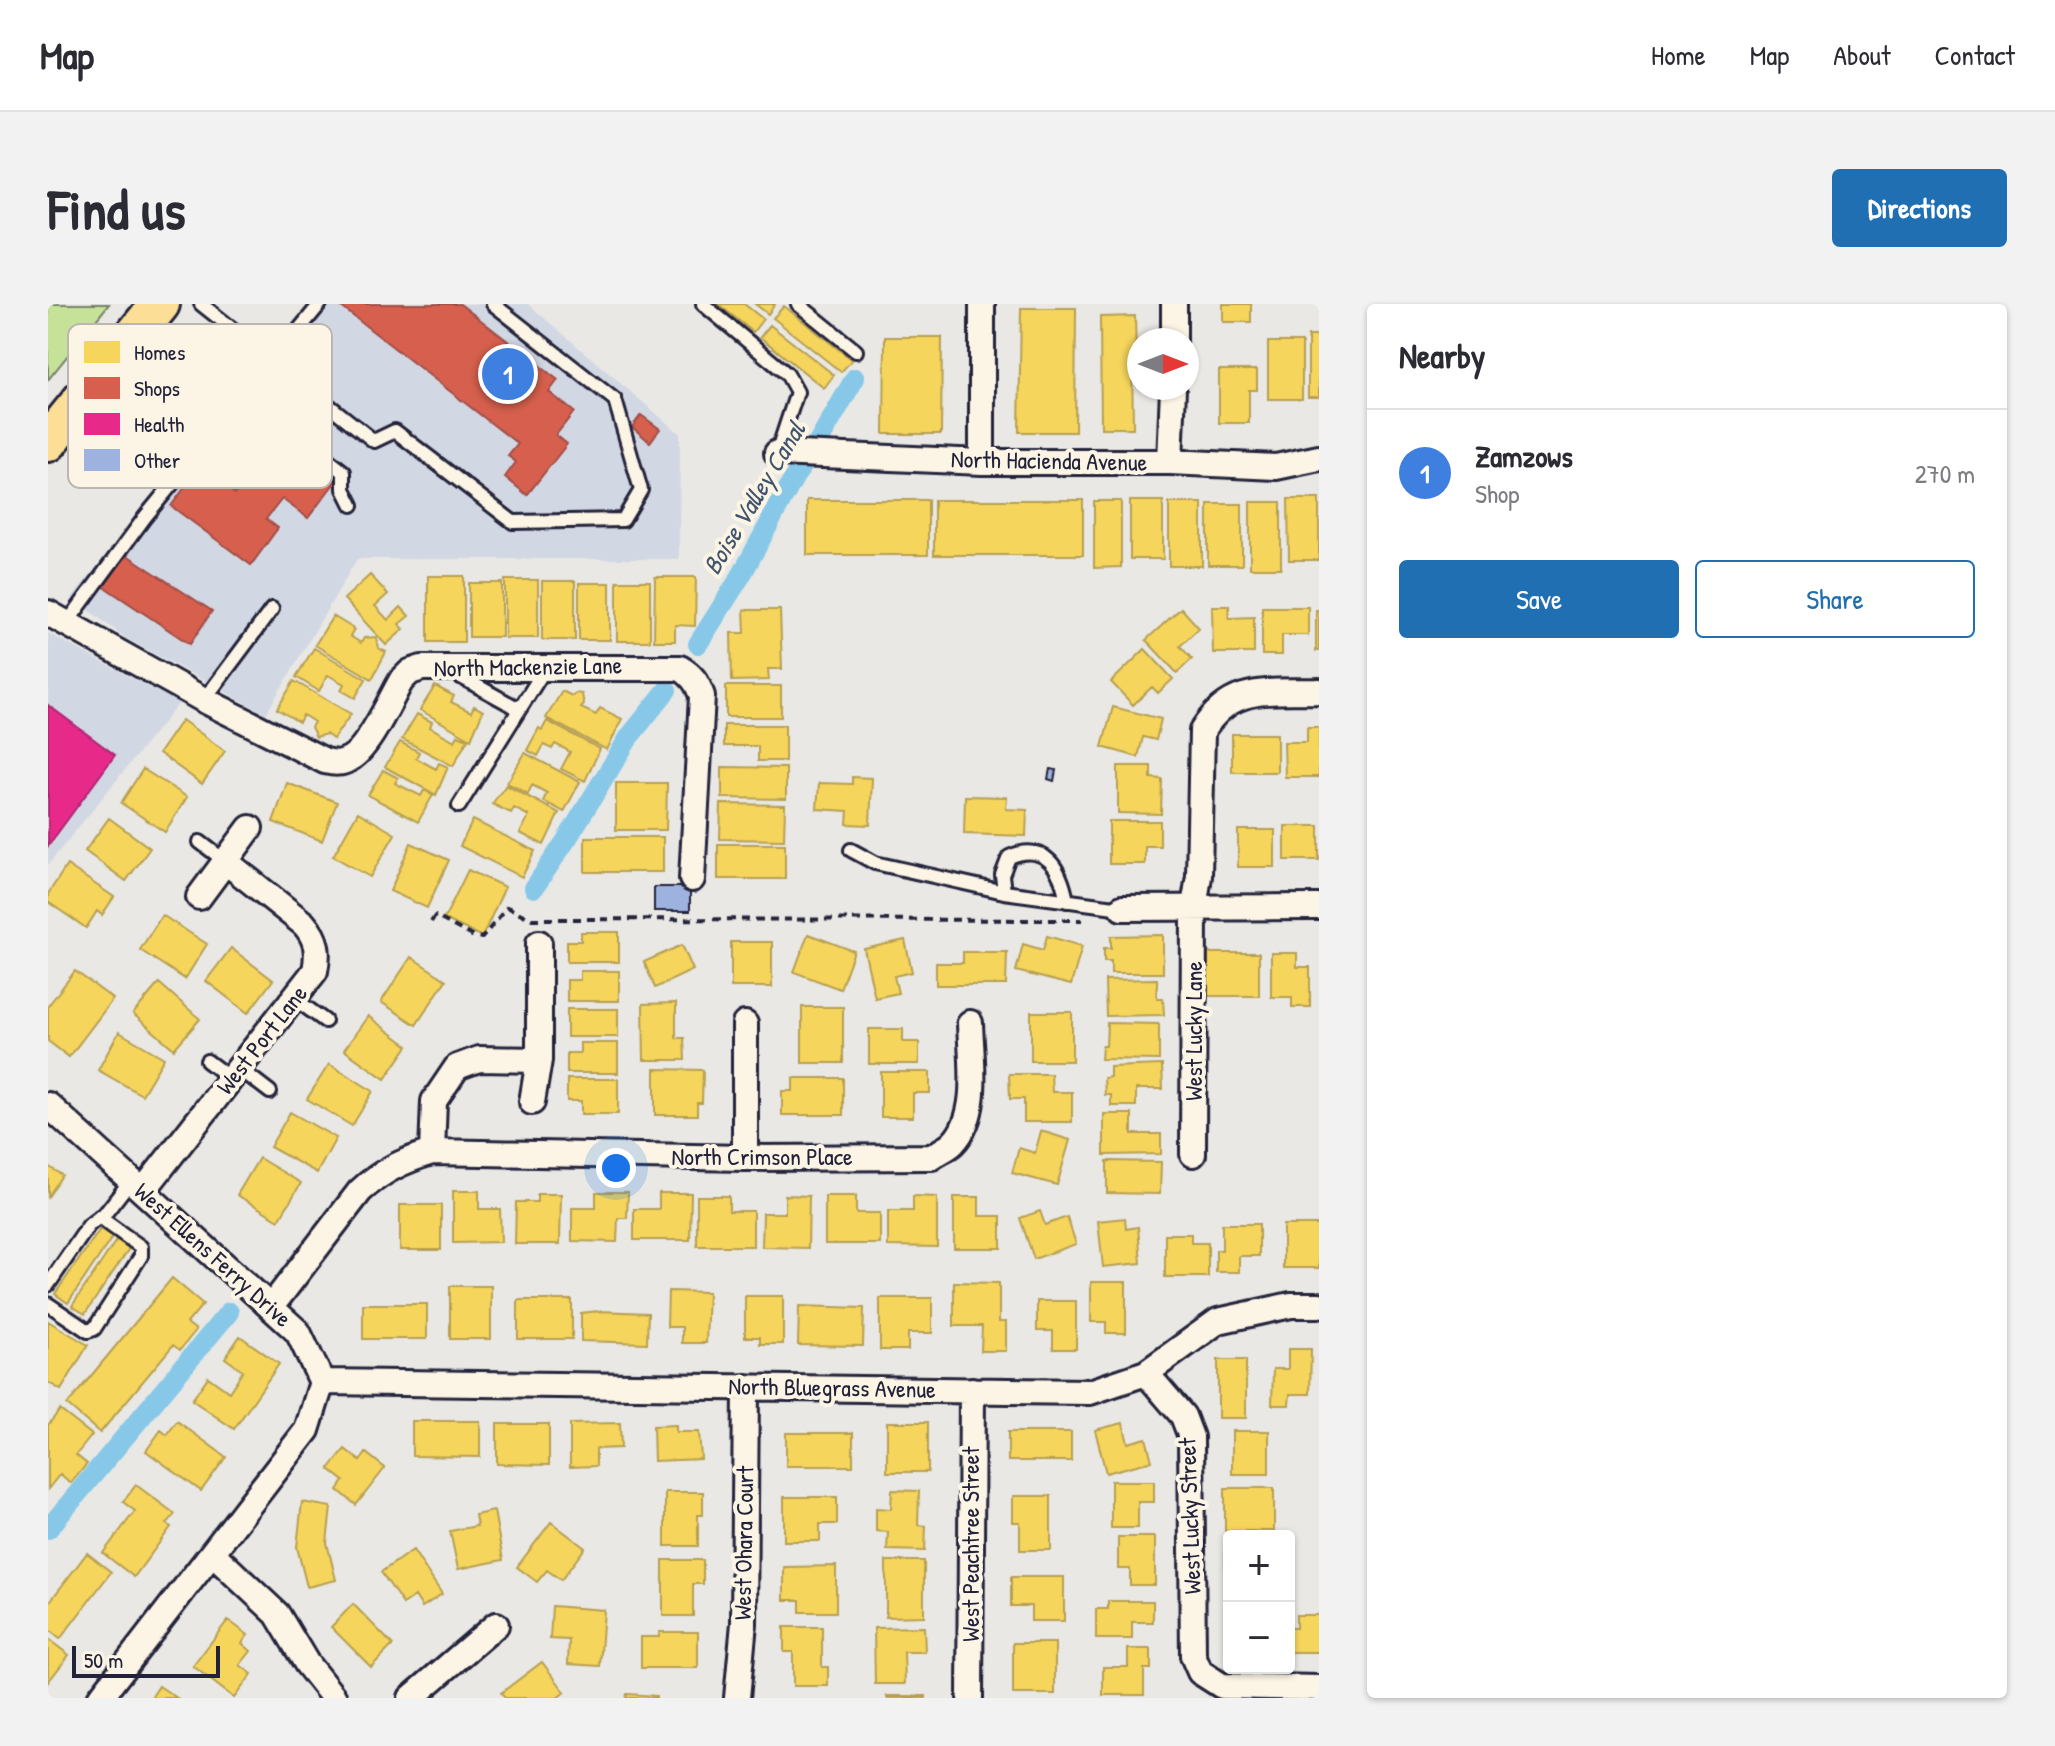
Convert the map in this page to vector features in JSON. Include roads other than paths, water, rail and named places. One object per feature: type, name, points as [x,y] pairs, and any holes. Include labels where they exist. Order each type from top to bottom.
[{"type":"main road","points":[[144,324],[160,304]]},
{"type":"main road","points":[[48,442],[68,417]]},
{"type":"street","points":[[982,304],[982,462]]},
{"type":"street","points":[[1174,304],[1174,328]]},
{"type":"street","points":[[1170,462],[1173,400]]},
{"type":"street","name":"North Hacienda Avenue","points":[[777,453],[982,462],[1170,462],[1276,467],[1319,458]]},
{"type":"street","name":"North Mackenzie Lane","points":[[57,618],[204,700],[325,761],[342,763],[358,754],[401,681],[410,672],[442,667],[668,666],[690,673],[702,696],[692,879]]},
{"type":"street","points":[[1194,907],[1199,876],[1202,731],[1214,712],[1233,698],[1319,691]]},
{"type":"street","points":[[199,897],[250,828]]},
{"type":"street","name":"West Port Lane","points":[[137,1185],[236,1074],[315,971],[318,947],[304,924],[225,861]]},
{"type":"street","name":"West Lucky Lane","points":[[1193,1154],[1194,907]]},
{"type":"street","points":[[1122,908],[1319,907]]},
{"type":"street","points":[[532,1102],[539,1060],[539,943]]},
{"type":"street","name":"North Crimson Place","points":[[271,1307],[360,1191],[396,1163],[432,1152],[745,1158],[932,1157],[952,1144],[966,1125],[971,1102],[970,1023]]},
{"type":"street","points":[[745,1024],[745,1158]]},
{"type":"street","points":[[432,1152],[434,1101],[457,1067],[479,1059],[539,1060]]},
{"type":"street","name":"West Ellens Ferry Drive","points":[[48,1105],[298,1332],[322,1382]]},
{"type":"street","name":"North Bluegrass Avenue","points":[[322,1382],[1090,1392],[1146,1373],[1218,1321],[1291,1305],[1319,1305]]},
{"type":"street","name":"West Lucky Street","points":[[1146,1373],[1183,1416],[1191,1437],[1193,1656],[1200,1672],[1222,1686],[1319,1688]]},
{"type":"street","points":[[100,1698],[307,1430],[322,1382]]},
{"type":"street","name":"West Ohara Court","points":[[737,1698],[744,1623],[746,1387]]},
{"type":"street","name":"West Peachtree Street","points":[[970,1698],[972,1390]]},
{"type":"street","points":[[212,1553],[277,1614],[307,1664],[334,1698]]},
{"type":"street","points":[[411,1698],[496,1625]]},
{"type":"lane","points":[[201,304],[226,324]]},
{"type":"lane","points":[[304,324],[320,304]]},
{"type":"lane","points":[[332,408],[374,441],[395,431],[513,522],[623,520],[641,490],[615,400],[493,304]]},
{"type":"lane","points":[[703,304],[787,374],[797,392],[777,453]]},
{"type":"lane","points":[[798,304],[856,351]]},
{"type":"lane","points":[[332,463],[344,472],[344,489],[352,505]]},
{"type":"lane","points":[[57,618],[169,488]]},
{"type":"lane","points":[[204,700],[272,609]]},
{"type":"lane","points":[[442,667],[519,709]]},
{"type":"lane","points":[[459,806],[546,667]]},
{"type":"lane","points":[[200,842],[225,861]]},
{"type":"lane","points":[[851,850],[875,863],[1004,892],[1122,908]]},
{"type":"lane","points":[[1004,892],[1002,875],[1009,857],[1022,851],[1043,855],[1062,876],[1067,901]]},
{"type":"lane","points":[[295,999],[325,1021]]},
{"type":"lane","points":[[207,1061],[270,1092]]},
{"type":"lane","points":[[48,1285],[89,1225],[137,1185]]},
{"type":"lane","points":[[48,1304],[88,1331],[94,1329],[141,1256],[141,1247],[99,1217]]},
{"type":"waterway","name":"Boise Valley Canal","points":[[698,644],[741,576],[795,476],[814,450],[855,378]]},
{"type":"waterway","name":"Boise Valley Canal","points":[[534,888],[630,736],[667,690]]},
{"type":"waterway","name":"Boise Valley Canal","points":[[48,1529],[229,1312]]},
{"type":"place","name":"Zamzows","points":[[508,374]]}]
